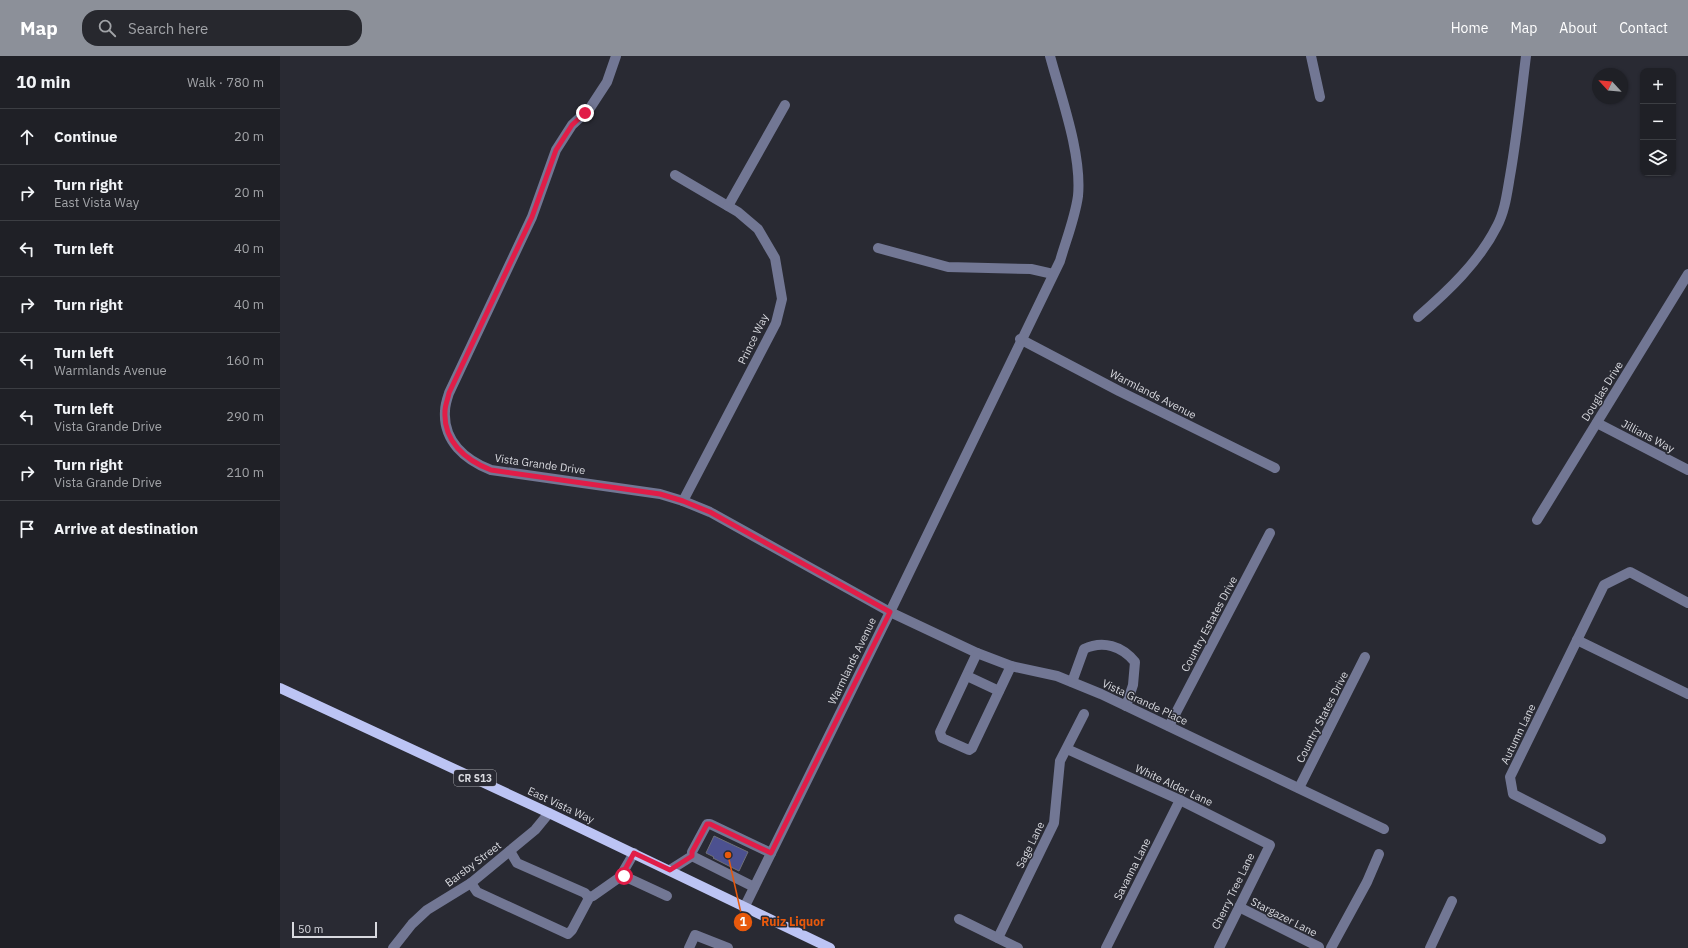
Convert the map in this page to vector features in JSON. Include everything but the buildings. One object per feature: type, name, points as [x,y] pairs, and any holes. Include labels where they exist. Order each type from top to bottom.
[{"type":"main road","name":"East Vista Way","points":[[280,688],[670,870],[830,948]]},
{"type":"street","name":"Vista Grande Drive","points":[[616,56],[607,82],[590,108],[572,125],[556,150],[532,217],[449,393],[445,412],[447,433],[463,456],[476,465],[491,470],[660,494],[683,501],[710,512],[890,612]]},
{"type":"street","name":"Warmlands Avenue","points":[[745,906],[890,612],[1020,339],[1060,260],[1075,211],[1078,195],[1077,159],[1050,56]]},
{"type":"street","points":[[1311,56],[1320,97]]},
{"type":"street","points":[[1418,317],[1454,285],[1472,264],[1497,226],[1506,198],[1516,140],[1526,56]]},
{"type":"street","points":[[728,206],[785,105]]},
{"type":"street","name":"Prince Way","points":[[675,175],[738,212],[758,229],[775,258],[782,298],[776,323],[683,501]]},
{"type":"street","points":[[878,248],[948,267],[1031,268],[1053,274]]},
{"type":"street","name":"Douglas Drive","points":[[1537,520],[1688,274]]},
{"type":"street","name":"Warmlands Avenue","points":[[1020,339],[1120,391],[1275,468]]},
{"type":"street","name":"Jillians Way","points":[[1597,423],[1688,470]]},
{"type":"street","name":"Country Estates Drive","points":[[1169,726],[1270,533]]},
{"type":"street","name":"Autumn Lane","points":[[1601,839],[1513,794],[1510,777],[1604,585],[1630,572],[1688,603]]},
{"type":"street","name":"Vista Grande Place","points":[[890,612],[977,653],[1012,666],[1057,676],[1072,682],[1169,726],[1384,829]]},
{"type":"street","points":[[1577,640],[1688,694]]},
{"type":"street","points":[[1072,682],[1084,649],[1103,643],[1112,646],[1131,657],[1135,662],[1133,685],[1126,706]]},
{"type":"street","points":[[977,653],[940,732],[942,738],[964,749],[969,750],[972,748],[1012,666]]},
{"type":"street","name":"Country States Drive","points":[[1300,788],[1365,657]]},
{"type":"street","points":[[967,676],[999,691]]},
{"type":"street","name":"Sage Lane","points":[[998,938],[1054,823],[1060,761],[1084,714]]},
{"type":"street","name":"White Alder Lane","points":[[1067,748],[1180,800],[1270,845]]},
{"type":"street","name":"Savanna Lane","points":[[1106,948],[1180,800]]},
{"type":"street","name":"Barsby Street","points":[[393,948],[412,924],[427,910],[471,883],[535,830],[549,813]]},
{"type":"street","points":[[670,870],[692,856],[692,852],[707,824],[710,824],[771,853]]},
{"type":"street","name":"Cherry Tree Lane","points":[[1219,948],[1270,845]]},
{"type":"street","points":[[510,851],[517,863],[585,893],[588,896],[593,896],[617,879],[623,873],[634,853]]},
{"type":"street","points":[[1331,948],[1367,882],[1380,854]]},
{"type":"street","points":[[692,856],[754,887]]},
{"type":"street","points":[[623,873],[626,877],[667,896]]},
{"type":"street","points":[[471,883],[477,892],[568,934],[588,900],[588,896]]},
{"type":"street","points":[[1430,948],[1452,902]]},
{"type":"street","name":"Stargazer Lane","points":[[1239,908],[1319,947]]},
{"type":"street","points":[[959,919],[1018,948]]},
{"type":"street","points":[[689,948],[696,935],[726,948]]},
{"type":"place","name":"Ruiz Liquor","points":[[728,855]]},
{"type":"route","points":[[585,113],[572,125],[556,150],[532,217],[449,393],[445,412],[447,433],[463,456],[476,465],[491,470],[660,494],[683,501],[710,512],[890,612],[771,853],[710,824],[707,824],[692,852],[692,856],[670,870],[634,853],[623,873],[624,876]]}]
